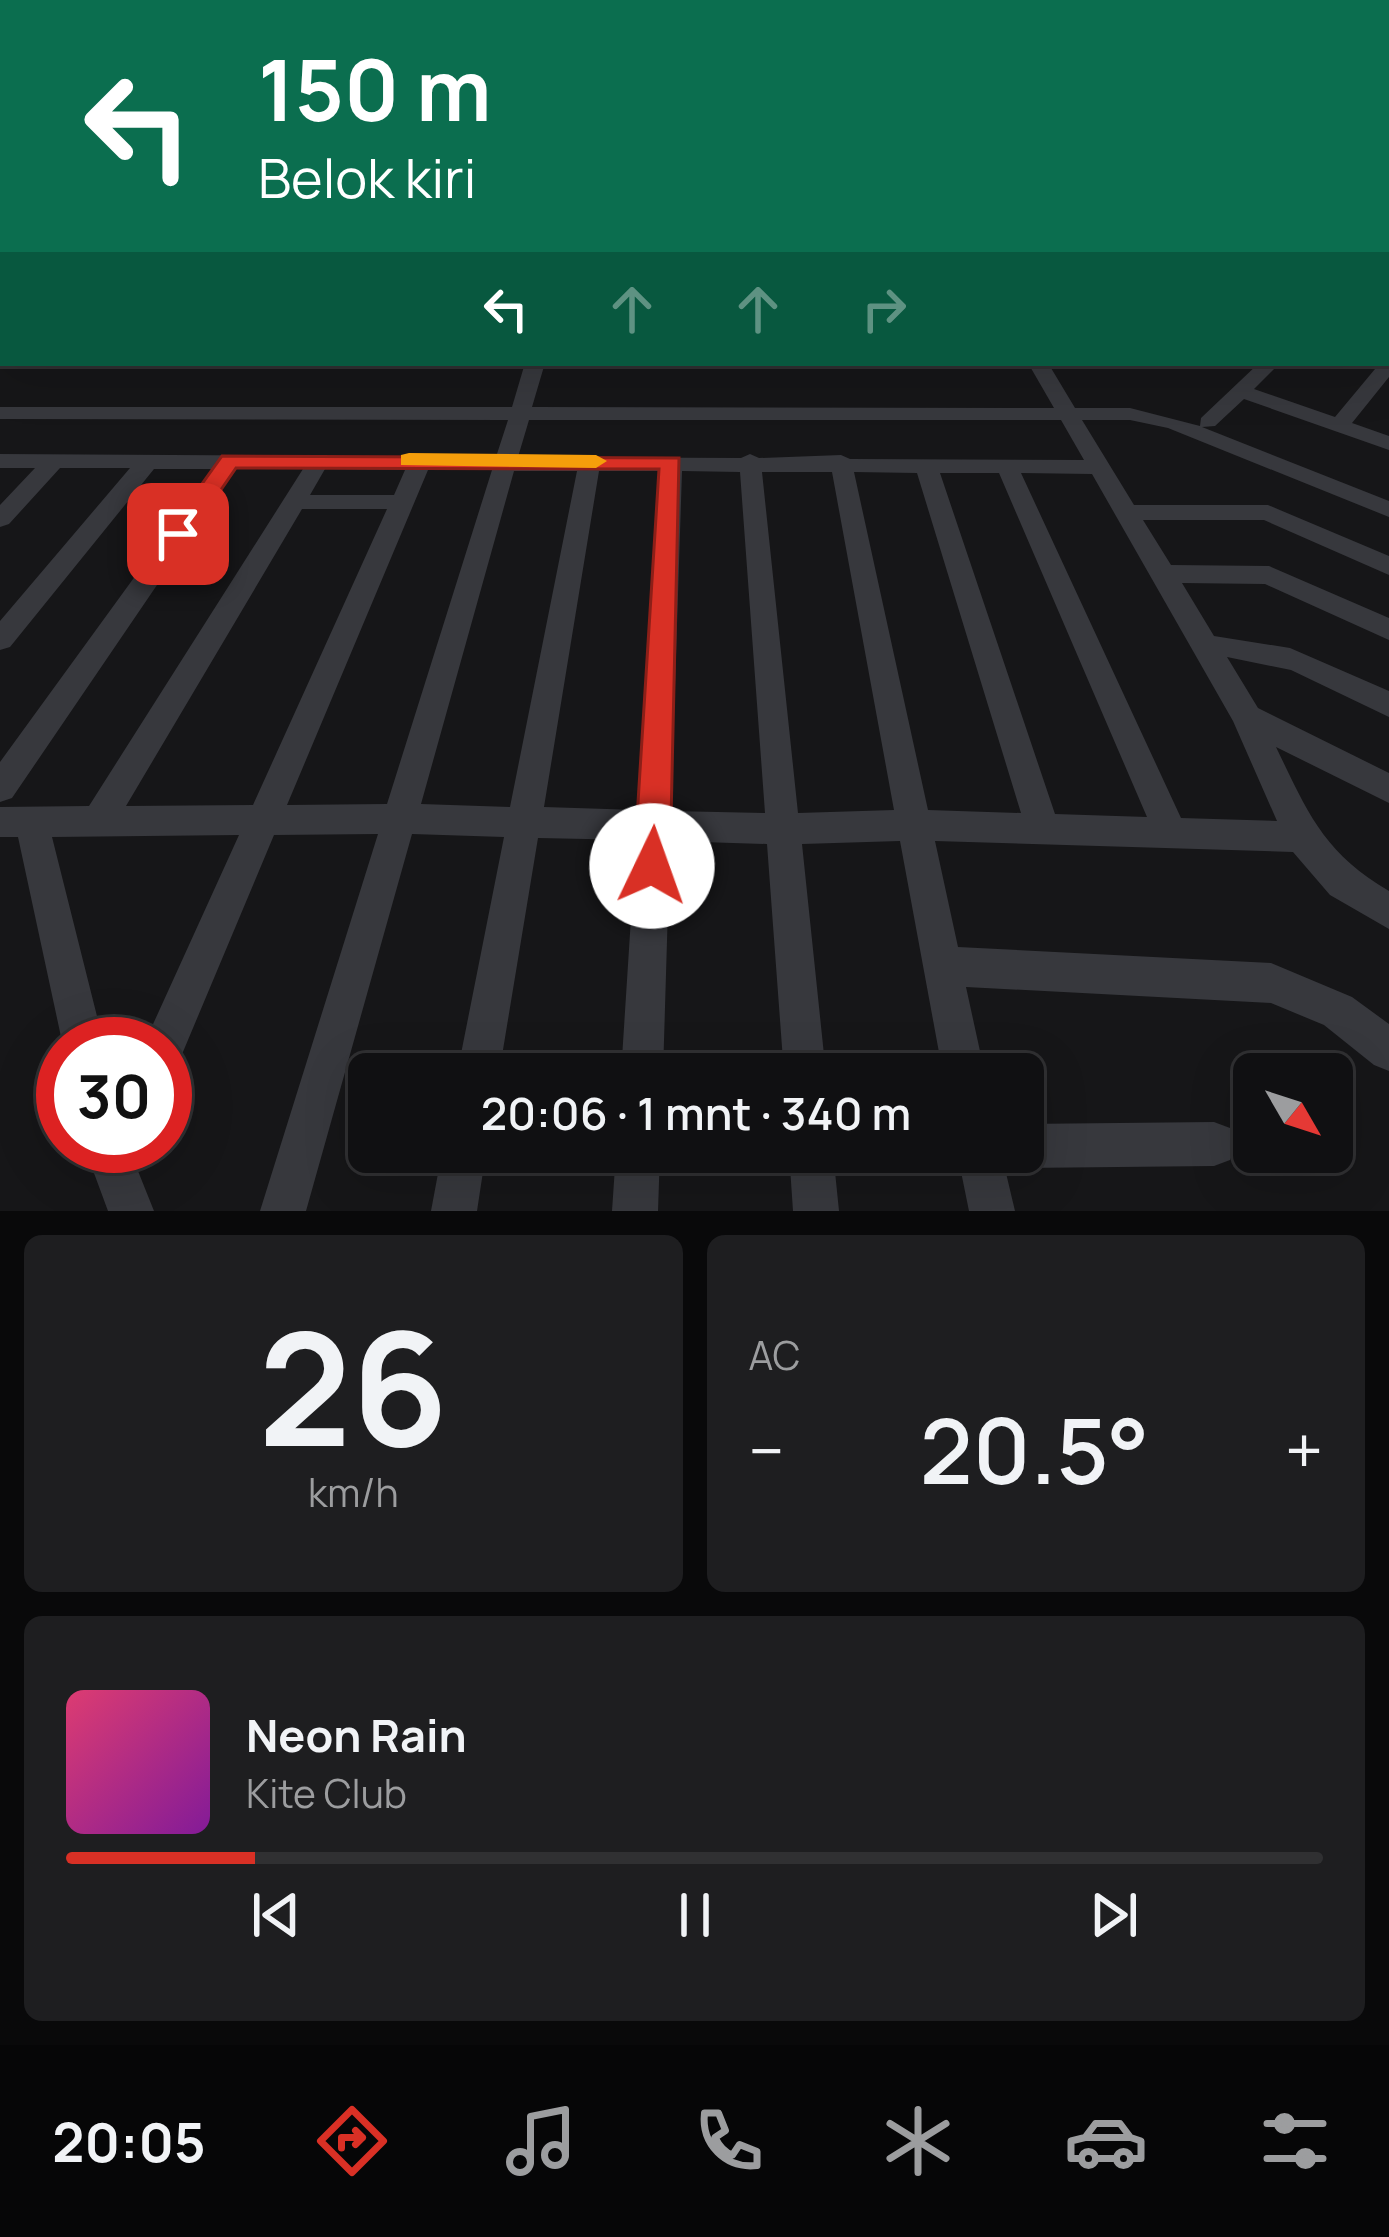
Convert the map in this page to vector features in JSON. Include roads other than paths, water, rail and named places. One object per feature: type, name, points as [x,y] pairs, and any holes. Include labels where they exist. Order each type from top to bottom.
[{"type":"street","points":[[283,1211],[534,366]]},
{"type":"street","points":[[1040,366],[1247,718],[1302,837],[1343,883],[1389,910]]},
{"type":"street","points":[[1339,425],[1387,366]]},
{"type":"street","points":[[1208,422],[1266,367]]},
{"type":"street","points":[[1240,391],[1389,443]]},
{"type":"street","points":[[0,395],[519,405],[1066,407],[1143,402],[1208,422],[1389,510]]},
{"type":"street","points":[[0,413],[519,405]]},
{"type":"street","points":[[1066,407],[1150,416],[1389,492]]},
{"type":"street","points":[[0,519],[55,460]]},
{"type":"street","points":[[0,640],[149,460]]},
{"type":"street","points":[[177,1017],[421,460]]},
{"type":"street","points":[[0,461],[750,461],[1100,467]]},
{"type":"street","points":[[0,788],[230,461]]},
{"type":"street","points":[[98,823],[319,461]]},
{"type":"street","points":[[482,1053],[590,461]]},
{"type":"street","points":[[750,461],[803,1053]]},
{"type":"street","points":[[643,1053],[671,462]]},
{"type":"street","points":[[841,462],[960,1053]]},
{"type":"street","points":[[925,463],[1043,828]]},
{"type":"street","points":[[1006,464],[1170,831]]},
{"type":"street","points":[[1268,513],[1314,471]]},
{"type":"street","points":[[292,502],[400,502]]},
{"type":"street","points":[[1129,512],[1268,513],[1389,566]]},
{"type":"street","points":[[1161,574],[1269,575],[1389,630]]},
{"type":"street","points":[[1204,646],[1250,646],[1286,653],[1389,705]]},
{"type":"street","points":[[1247,718],[1389,789]]},
{"type":"street","points":[[75,1017],[16,821],[401,819],[786,829],[911,825],[1302,837]]},
{"type":"street","points":[[943,966],[1271,983],[1338,1011],[1389,1050]]},
{"type":"street","points":[[1044,1146],[1214,1144]]},
{"type":"street","points":[[119,1173],[130,1211]]},
{"type":"street","points":[[454,1211],[460,1173]]},
{"type":"street","points":[[635,1211],[637,1173]]},
{"type":"street","points":[[813,1173],[816,1211]]},
{"type":"street","points":[[984,1173],[992,1211]]}]
